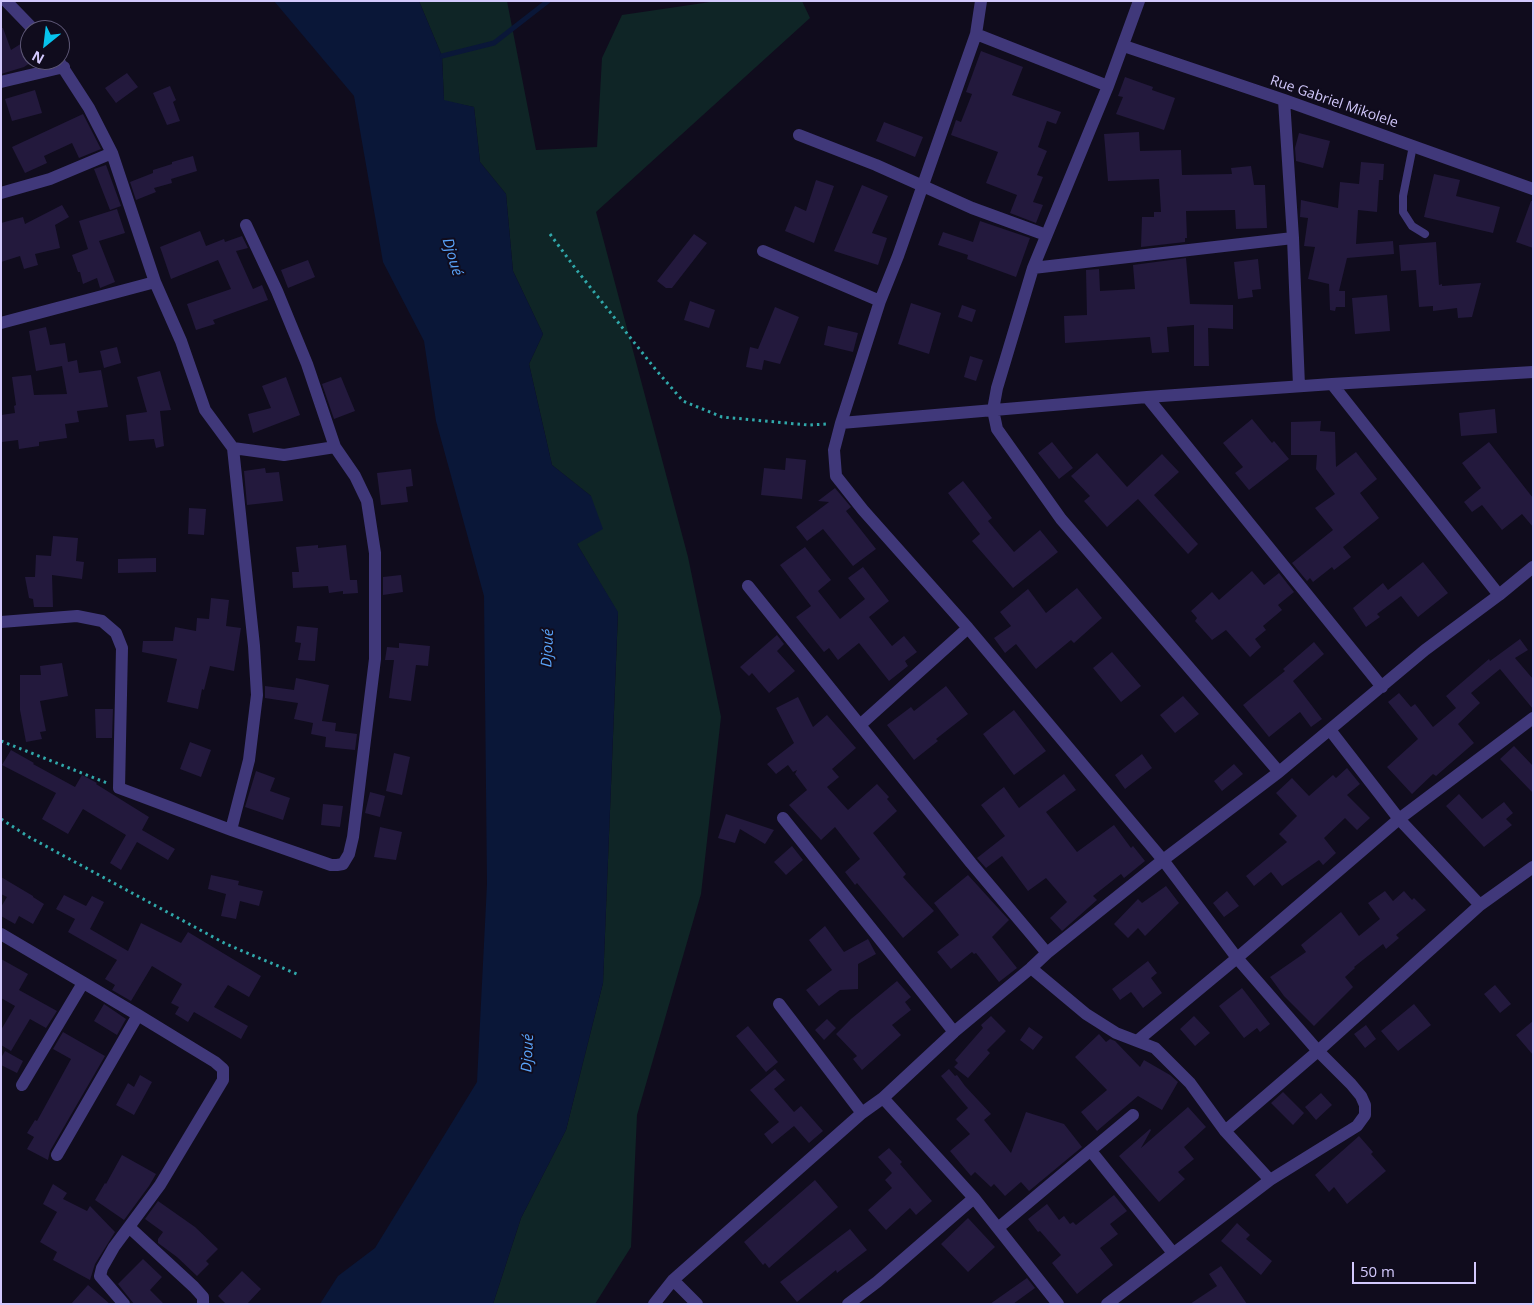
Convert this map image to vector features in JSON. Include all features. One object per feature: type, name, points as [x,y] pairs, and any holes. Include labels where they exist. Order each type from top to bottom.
[{"type":"street","points":[[6,1],[24,20]]},
{"type":"street","points":[[981,1],[976,34],[898,256],[880,301],[841,422],[834,450],[836,476],[863,510],[968,628],[1162,860],[1237,958],[1318,1051],[1351,1084],[1361,1096],[1365,1105],[1365,1115],[1357,1126],[1270,1180],[1107,1304]]},
{"type":"street","points":[[1139,1],[1124,46],[1033,268],[997,388],[993,410],[997,429],[1061,519],[1279,772]]},
{"type":"street","points":[[976,34],[1108,86]]},
{"type":"street","name":"Rue Gabriel Mikolele","points":[[1124,46],[1284,100],[1533,189]]},
{"type":"street","points":[[1,82],[39,70]]},
{"type":"street","points":[[65,70],[89,108],[112,153],[155,282],[181,341],[205,410],[233,448],[254,646],[257,695],[249,760],[231,830]]},
{"type":"street","points":[[1284,100],[1293,238],[1299,386]]},
{"type":"street","points":[[799,135],[923,185],[972,208],[1046,235]]},
{"type":"street","points":[[1,193],[50,179],[112,153]]},
{"type":"street","points":[[1,622],[77,616],[102,621],[116,633],[122,648],[119,788],[231,830],[331,864],[343,864],[349,854],[354,828],[375,659],[375,553],[366,501],[355,476],[335,447],[307,364],[277,291],[246,225]]},
{"type":"street","points":[[1033,268],[1293,238]]},
{"type":"street","points":[[763,251],[880,301]]},
{"type":"street","points":[[1,324],[155,282]]},
{"type":"street","points":[[841,422],[1299,386],[1533,372]]},
{"type":"street","points":[[1332,384],[1499,595]]},
{"type":"street","points":[[1147,397],[1382,687]]},
{"type":"street","points":[[233,448],[284,455],[335,447]]},
{"type":"street","points":[[654,1304],[673,1280],[862,1114],[883,1098],[954,1032],[1031,968],[1047,952],[1162,860],[1279,772],[1425,650],[1533,567]]},
{"type":"street","points":[[748,586],[971,863],[1047,952]]},
{"type":"street","points":[[860,725],[968,628]]},
{"type":"street","points":[[1136,1041],[1237,958],[1399,819],[1533,718]]},
{"type":"street","points":[[1330,730],[1399,819],[1480,905]]},
{"type":"street","points":[[783,818],[954,1032]]},
{"type":"street","points":[[1225,1131],[1318,1051],[1480,905],[1533,867]]},
{"type":"street","points":[[1,934],[216,1062],[223,1069],[223,1080],[160,1185],[102,1268],[100,1276],[124,1304]]},
{"type":"street","points":[[1031,968],[1086,1014],[1116,1033],[1155,1048],[1169,1060],[1190,1083],[1225,1131],[1270,1180]]},
{"type":"street","points":[[22,1086],[83,983]]},
{"type":"street","points":[[780,1004],[862,1114]]},
{"type":"street","points":[[57,1155],[138,1015]]},
{"type":"street","points":[[883,1098],[974,1198],[1058,1304]]},
{"type":"street","points":[[998,1228],[1133,1116]]},
{"type":"street","points":[[1091,1151],[1173,1253]]},
{"type":"street","points":[[848,1304],[877,1282],[974,1198]]},
{"type":"street","points":[[129,1227],[194,1287],[203,1297],[203,1304]]},
{"type":"street","points":[[673,1280],[697,1304]]},
{"type":"lane","points":[[1413,146],[1403,196],[1403,212],[1412,226],[1425,234]]},
{"type":"path","points":[[550,234],[682,400],[722,417],[808,425],[841,422]]},
{"type":"path","points":[[1,741],[119,788]]},
{"type":"path","points":[[1,819],[29,837],[226,944],[297,974]]},
{"type":"green space","points":[[419,1],[507,1],[536,150],[597,147],[602,58],[622,15],[717,1],[802,1],[810,18],[596,212],[688,557],[721,717],[701,894],[637,1115],[631,1247],[595,1304],[493,1304],[521,1218],[566,1130],[603,983],[618,613],[577,544],[591,496],[552,465],[529,364],[543,334],[513,271],[506,194],[480,162],[474,107],[444,101],[442,56]]},
{"type":"water","name":"Djoué","points":[[274,1],[419,1],[442,56],[444,100],[474,107],[480,162],[506,194],[513,271],[543,334],[529,364],[552,465],[591,496],[603,529],[577,544],[618,612],[603,983],[566,1130],[521,1218],[493,1304],[320,1304],[338,1276],[375,1248],[477,1082],[487,884],[484,596],[436,421],[424,341],[383,262],[354,96]]},
{"type":"building","points":[[1,28],[3,28],[11,50],[20,44],[20,68],[1,74]]},
{"type":"building","points":[[981,51],[1023,67],[1012,95],[1061,112],[1056,124],[1047,121],[1038,147],[1047,151],[1037,175],[1043,177],[1033,202],[1043,205],[1036,223],[1010,213],[1017,195],[986,183],[998,152],[951,135],[956,120],[961,122],[972,94],[966,92]]},
{"type":"building","points":[[127,73],[138,87],[116,103],[105,88]]},
{"type":"building","points":[[1125,77],[1153,87],[1152,90],[1175,98],[1164,130],[1116,114],[1123,97],[1118,96]]},
{"type":"building","points":[[170,86],[176,100],[173,102],[180,121],[167,125],[153,93]]},
{"type":"building","points":[[35,90],[42,113],[12,121],[5,99]]},
{"type":"building","points":[[83,114],[101,149],[79,158],[72,143],[44,156],[47,163],[25,173],[12,147]]},
{"type":"building","points":[[884,122],[923,137],[915,157],[876,141]]},
{"type":"building","points":[[1139,132],[1140,151],[1181,150],[1182,175],[1232,174],[1231,168],[1251,166],[1254,185],[1265,185],[1267,228],[1236,229],[1235,210],[1186,211],[1187,238],[1185,238],[1185,242],[1141,247],[1142,217],[1154,217],[1154,212],[1161,212],[1159,179],[1108,181],[1104,134]]},
{"type":"building","points":[[1299,133],[1330,141],[1323,168],[1296,161],[1295,148]]},
{"type":"building","points":[[193,156],[197,171],[171,179],[172,183],[154,188],[156,192],[136,200],[130,182],[153,173],[153,170],[172,164],[172,162]]},
{"type":"building","points":[[1361,162],[1384,164],[1383,180],[1379,180],[1377,212],[1358,210],[1356,244],[1393,241],[1394,254],[1347,258],[1339,291],[1345,291],[1345,307],[1336,307],[1335,311],[1330,310],[1329,284],[1308,279],[1315,247],[1304,246],[1308,218],[1300,217],[1301,200],[1338,208],[1340,182],[1359,184]]},
{"type":"building","points":[[106,165],[121,206],[110,210],[94,169]]},
{"type":"building","points":[[1434,174],[1460,180],[1456,196],[1500,207],[1493,233],[1424,217]]},
{"type":"building","points":[[816,180],[834,186],[814,243],[785,231],[795,206],[806,211]]},
{"type":"building","points":[[862,185],[888,196],[872,233],[887,238],[878,265],[834,251]]},
{"type":"building","points":[[1531,201],[1533,201],[1533,248],[1516,242]]},
{"type":"building","points":[[62,205],[69,217],[55,225],[60,248],[35,254],[38,265],[24,269],[20,256],[1,262],[1,223],[23,217],[25,224]]},
{"type":"building","points":[[117,209],[125,233],[99,241],[115,282],[100,288],[97,278],[83,284],[72,255],[88,249],[79,221]]},
{"type":"building","points":[[980,221],[1030,238],[1016,277],[967,259],[968,255],[938,245],[943,232],[973,242]]},
{"type":"building","points":[[200,231],[206,246],[224,239],[225,242],[242,236],[248,248],[236,251],[253,289],[262,285],[268,300],[213,320],[215,324],[196,330],[187,304],[231,289],[218,260],[171,279],[160,247]]},
{"type":"building","points":[[694,234],[707,243],[672,288],[666,288],[657,281]]},
{"type":"building","points":[[1436,242],[1439,285],[1481,283],[1472,317],[1458,318],[1457,308],[1433,311],[1433,306],[1419,307],[1416,270],[1401,271],[1399,245]]},
{"type":"building","points":[[1186,258],[1190,304],[1233,305],[1233,329],[1208,328],[1209,366],[1194,366],[1194,325],[1167,327],[1169,352],[1152,353],[1150,337],[1065,343],[1064,316],[1087,315],[1086,270],[1099,269],[1100,291],[1135,289],[1133,265]]},
{"type":"building","points":[[1258,259],[1261,289],[1252,290],[1253,297],[1238,299],[1234,262]]},
{"type":"building","points":[[308,260],[315,277],[288,288],[281,270]]},
{"type":"building","points":[[1387,295],[1390,331],[1355,334],[1352,298]]},
{"type":"building","points":[[690,301],[715,310],[709,328],[684,320]]},
{"type":"building","points":[[911,303],[941,313],[929,354],[898,344]]},
{"type":"building","points":[[962,305],[976,310],[972,322],[958,317]]},
{"type":"building","points":[[775,307],[799,317],[780,364],[764,360],[762,370],[746,367],[750,347],[758,349]]},
{"type":"building","points":[[828,326],[858,333],[853,352],[824,345]]},
{"type":"building","points":[[46,327],[50,345],[65,343],[68,362],[77,360],[79,373],[101,370],[108,407],[77,411],[79,422],[65,424],[67,438],[39,442],[39,446],[19,449],[18,440],[2,442],[1,434],[1,415],[15,413],[14,406],[16,405],[12,377],[31,375],[34,395],[67,394],[62,366],[36,371],[29,331]]},
{"type":"building","points":[[117,347],[121,363],[104,368],[100,351]]},
{"type":"building","points":[[970,356],[983,360],[976,381],[964,377]]},
{"type":"building","points":[[160,371],[171,410],[160,411],[164,446],[156,448],[154,439],[129,441],[126,415],[147,412],[137,377]]},
{"type":"building","points":[[286,377],[300,415],[253,433],[248,414],[271,408],[262,386]]},
{"type":"building","points":[[341,377],[355,411],[334,419],[322,384]]},
{"type":"building","points":[[1495,409],[1497,433],[1461,436],[1459,413]]},
{"type":"building","points":[[1252,419],[1272,443],[1274,441],[1289,459],[1249,490],[1235,473],[1243,467],[1223,443]]},
{"type":"building","points":[[1321,421],[1320,431],[1335,432],[1336,467],[1356,452],[1377,479],[1360,493],[1379,518],[1343,547],[1351,557],[1334,570],[1332,567],[1313,582],[1310,578],[1307,581],[1292,563],[1333,530],[1315,508],[1335,494],[1316,469],[1317,455],[1291,455],[1291,422]]},
{"type":"building","points":[[1052,442],[1073,468],[1059,479],[1038,453]]},
{"type":"building","points":[[1489,442],[1533,498],[1533,527],[1522,514],[1502,530],[1482,505],[1472,512],[1464,502],[1481,488],[1462,463]]},
{"type":"building","points":[[1097,453],[1127,487],[1162,454],[1179,472],[1154,495],[1198,544],[1188,554],[1138,499],[1107,527],[1084,501],[1090,496],[1071,476]]},
{"type":"building","points":[[786,458],[806,460],[802,499],[761,495],[764,468],[785,470]]},
{"type":"building","points":[[265,468],[266,473],[279,472],[283,501],[247,505],[244,471]]},
{"type":"building","points":[[411,469],[413,486],[406,487],[408,502],[381,505],[377,473]]},
{"type":"building","points":[[963,481],[992,518],[988,521],[1014,552],[1040,530],[1058,552],[1013,588],[972,541],[980,534],[948,493]]},
{"type":"building","points":[[835,488],[851,507],[846,511],[876,549],[853,566],[823,529],[807,541],[796,527],[829,502],[818,501]]},
{"type":"building","points":[[189,508],[206,509],[204,535],[188,534]]},
{"type":"building","points":[[53,536],[78,538],[76,561],[84,562],[82,579],[52,575],[53,607],[34,607],[33,599],[29,598],[25,577],[35,577],[36,555],[51,556]]},
{"type":"building","points":[[318,545],[318,548],[346,545],[350,580],[357,580],[358,593],[343,594],[343,591],[329,593],[328,586],[293,588],[292,572],[299,572],[296,547]]},
{"type":"building","points":[[805,547],[831,580],[818,591],[840,619],[865,599],[848,578],[863,567],[889,601],[869,617],[892,646],[904,636],[917,652],[905,661],[908,666],[889,681],[859,643],[838,660],[829,648],[824,652],[796,617],[811,606],[780,565]]},
{"type":"building","points":[[156,558],[156,572],[118,573],[118,559]]},
{"type":"building","points":[[1423,562],[1448,593],[1418,617],[1401,596],[1377,614],[1380,617],[1366,627],[1353,608],[1383,583],[1388,590]]},
{"type":"building","points":[[1252,571],[1264,585],[1279,573],[1294,592],[1278,605],[1282,610],[1263,626],[1266,630],[1255,639],[1261,647],[1250,657],[1226,630],[1212,640],[1195,621],[1197,618],[1191,611],[1212,592],[1219,600]]},
{"type":"building","points":[[401,575],[403,592],[383,595],[383,577]]},
{"type":"building","points":[[1077,588],[1102,618],[1074,643],[1071,640],[1036,669],[1016,644],[1005,653],[994,638],[1011,626],[1000,612],[1028,589],[1046,613]]},
{"type":"building","points":[[211,598],[229,600],[226,626],[241,628],[234,671],[210,666],[204,690],[202,689],[198,709],[167,702],[177,659],[142,652],[143,641],[173,641],[175,627],[196,631],[197,618],[209,619]]},
{"type":"building","points":[[297,626],[318,628],[315,661],[298,660],[301,643],[295,642]]},
{"type":"building","points":[[777,635],[784,644],[777,651],[795,671],[769,693],[752,673],[749,676],[740,667]]},
{"type":"building","points":[[1520,639],[1528,650],[1515,658],[1533,679],[1533,709],[1500,669],[1471,693],[1480,703],[1458,724],[1474,743],[1436,776],[1433,774],[1412,794],[1387,767],[1418,739],[1388,702],[1399,693],[1411,707],[1415,704],[1433,727],[1456,708],[1446,696],[1489,659],[1490,661]]},
{"type":"building","points":[[1314,642],[1324,654],[1293,681],[1322,719],[1311,727],[1300,712],[1269,737],[1243,705],[1285,671],[1283,669]]},
{"type":"building","points":[[399,643],[430,646],[428,666],[416,665],[411,701],[389,698],[394,660],[385,660],[387,647],[399,648]]},
{"type":"building","points":[[1112,652],[1141,686],[1121,702],[1093,668]]},
{"type":"building","points":[[62,663],[68,696],[40,701],[46,731],[40,732],[42,739],[26,742],[20,710],[20,675],[41,675],[40,666]]},
{"type":"building","points":[[296,678],[329,685],[322,721],[336,723],[335,731],[357,734],[355,750],[325,747],[326,737],[311,734],[313,723],[294,719],[298,703],[265,698],[265,686],[294,690]]},
{"type":"building","points":[[946,686],[968,714],[936,739],[938,741],[914,760],[887,725],[911,707],[914,711]]},
{"type":"building","points":[[1183,696],[1199,714],[1175,733],[1160,715]]},
{"type":"building","points":[[798,697],[813,727],[827,715],[856,748],[832,769],[839,777],[827,787],[848,810],[877,784],[889,797],[887,799],[897,811],[873,833],[906,874],[903,877],[934,911],[903,938],[857,883],[855,885],[845,872],[860,859],[835,827],[821,840],[789,805],[807,790],[795,774],[797,770],[793,772],[788,765],[776,774],[767,764],[794,743],[776,708]]},
{"type":"building","points":[[95,709],[113,709],[112,738],[96,738]]},
{"type":"building","points":[[1014,710],[1046,751],[1014,775],[983,734]]},
{"type":"building","points":[[190,742],[211,750],[201,777],[180,769]]},
{"type":"building","points":[[1514,746],[1533,766],[1533,793],[1500,759]]},
{"type":"building","points":[[11,750],[75,787],[82,775],[149,817],[142,830],[175,849],[168,860],[137,842],[121,870],[110,863],[126,835],[83,809],[68,834],[42,819],[56,793],[2,765]]},
{"type":"building","points":[[394,753],[410,757],[402,795],[386,791]]},
{"type":"building","points":[[1142,754],[1152,768],[1125,789],[1115,775]]},
{"type":"building","points":[[1234,764],[1243,774],[1222,791],[1214,781]]},
{"type":"building","points":[[1347,768],[1360,784],[1347,795],[1370,818],[1357,830],[1345,818],[1324,838],[1336,853],[1323,865],[1319,860],[1282,886],[1271,872],[1254,886],[1246,876],[1287,842],[1279,834],[1297,816],[1276,793],[1292,778],[1309,796],[1333,775],[1336,778]]},
{"type":"building","points":[[256,771],[275,778],[270,791],[290,798],[283,820],[245,807]]},
{"type":"building","points":[[1064,774],[1076,790],[1046,812],[1077,852],[1114,825],[1131,848],[1133,846],[1145,861],[1124,878],[1121,874],[1093,896],[1097,900],[1062,931],[1050,918],[1067,902],[1046,878],[1028,891],[1002,856],[986,868],[977,858],[1005,836],[981,805],[1004,787],[1019,808]]},
{"type":"building","points":[[370,792],[385,796],[380,817],[365,813]]},
{"type":"building","points":[[1459,794],[1482,819],[1504,802],[1513,813],[1506,819],[1512,825],[1484,847],[1446,806]]},
{"type":"building","points":[[323,804],[343,806],[340,827],[321,825]]},
{"type":"building","points":[[726,814],[774,830],[765,844],[740,829],[735,843],[718,838]]},
{"type":"building","points":[[380,827],[402,832],[396,860],[374,857]]},
{"type":"building","points":[[792,846],[803,860],[786,875],[774,862]]},
{"type":"building","points":[[211,875],[239,881],[238,885],[263,891],[259,906],[240,901],[236,919],[221,916],[226,894],[208,889]]},
{"type":"building","points":[[968,875],[1009,920],[992,937],[1017,968],[999,982],[976,953],[972,952],[951,969],[937,952],[959,935],[934,903]]},
{"type":"building","points":[[1,877],[44,904],[33,924],[19,916],[15,924],[1,916],[1,907],[7,897],[1,894]]},
{"type":"building","points":[[1166,886],[1179,903],[1145,936],[1138,928],[1128,938],[1114,924],[1138,899],[1142,903]]},
{"type":"building","points":[[1227,891],[1239,906],[1224,917],[1213,903]]},
{"type":"building","points":[[1385,891],[1393,901],[1404,891],[1412,900],[1414,898],[1426,910],[1396,935],[1399,938],[1386,949],[1383,944],[1354,967],[1345,977],[1353,987],[1314,1026],[1284,996],[1270,977],[1306,952],[1301,945],[1341,912],[1359,936],[1380,919],[1368,903]]},
{"type":"building","points":[[64,895],[86,906],[92,896],[104,902],[90,929],[128,951],[141,923],[181,943],[188,932],[261,976],[249,997],[228,985],[214,1007],[248,1026],[241,1039],[194,1012],[188,1022],[175,1014],[179,1007],[171,1003],[182,984],[152,966],[131,1001],[112,990],[115,985],[105,979],[117,960],[68,932],[75,919],[56,909]]},
{"type":"building","points":[[825,926],[844,952],[868,939],[876,954],[858,964],[858,989],[840,990],[819,1006],[806,990],[832,970],[809,940]]},
{"type":"building","points":[[1,959],[28,974],[19,990],[57,1011],[46,1028],[30,1019],[11,1051],[1,1045],[1,1030],[15,1006],[1,998]]},
{"type":"building","points":[[1148,961],[1157,973],[1151,978],[1162,993],[1143,1008],[1131,992],[1120,1000],[1112,989]]},
{"type":"building","points":[[897,981],[911,997],[905,1002],[911,1010],[892,1025],[901,1035],[862,1070],[853,1059],[857,1056],[836,1034]]},
{"type":"building","points":[[1495,985],[1511,1004],[1500,1013],[1484,994]]},
{"type":"building","points":[[1242,988],[1270,1024],[1260,1032],[1257,1028],[1244,1038],[1219,1006]]},
{"type":"building","points":[[104,1004],[126,1019],[117,1035],[94,1021]]},
{"type":"building","points":[[1414,1004],[1431,1025],[1398,1051],[1381,1031]]},
{"type":"building","points":[[991,1016],[1006,1031],[987,1050],[990,1053],[968,1078],[954,1067],[958,1063],[955,1060],[983,1028],[981,1025]]},
{"type":"building","points":[[1194,1016],[1210,1033],[1195,1046],[1180,1029]]},
{"type":"building","points":[[827,1019],[836,1028],[824,1040],[815,1030]]},
{"type":"building","points":[[1533,1021],[1533,1055],[1516,1035]]},
{"type":"building","points":[[1366,1025],[1376,1039],[1365,1048],[1354,1034]]},
{"type":"building","points":[[748,1026],[778,1062],[766,1072],[736,1036]]},
{"type":"building","points":[[1029,1027],[1043,1037],[1033,1050],[1020,1040]]},
{"type":"building","points":[[63,1032],[105,1056],[50,1151],[48,1160],[27,1149],[34,1137],[27,1133],[35,1120],[37,1121],[71,1059],[53,1049]]},
{"type":"building","points":[[1099,1034],[1106,1042],[1110,1039],[1115,1041],[1140,1067],[1144,1060],[1170,1075],[1178,1082],[1162,1110],[1138,1096],[1097,1131],[1081,1112],[1107,1090],[1075,1057]]},
{"type":"building","points":[[5,1051],[23,1061],[17,1073],[1,1065],[1,1058]]},
{"type":"building","points":[[775,1069],[785,1080],[774,1089],[794,1112],[801,1106],[823,1131],[809,1143],[794,1126],[772,1144],[764,1134],[779,1122],[750,1090]]},
{"type":"building","points":[[949,1069],[955,1076],[957,1075],[991,1114],[984,1120],[1011,1153],[1026,1112],[1064,1124],[1082,1147],[1029,1191],[1021,1182],[1005,1196],[994,1184],[991,1187],[975,1172],[971,1176],[950,1151],[970,1134],[956,1119],[968,1108],[941,1076]]},
{"type":"building","points":[[140,1075],[152,1082],[134,1115],[116,1105],[128,1083],[134,1087]]},
{"type":"building","points":[[1283,1092],[1304,1113],[1293,1125],[1271,1103]]},
{"type":"building","points":[[1321,1093],[1332,1105],[1316,1120],[1305,1107]]},
{"type":"building","points":[[1188,1107],[1206,1127],[1184,1147],[1194,1159],[1178,1172],[1185,1179],[1159,1202],[1119,1156],[1150,1129],[1141,1148]]},
{"type":"building","points":[[1359,1136],[1386,1171],[1347,1204],[1334,1187],[1329,1192],[1315,1175]]},
{"type":"building","points":[[889,1148],[902,1162],[900,1164],[932,1201],[916,1215],[910,1208],[886,1230],[868,1210],[892,1188],[885,1180],[892,1173],[878,1157]]},
{"type":"building","points":[[122,1155],[156,1174],[124,1220],[95,1200]]},
{"type":"building","points":[[815,1180],[838,1207],[769,1268],[765,1263],[763,1265],[744,1242]]},
{"type":"building","points":[[53,1184],[67,1193],[63,1199],[87,1211],[90,1206],[115,1232],[95,1264],[90,1280],[53,1260],[57,1252],[40,1242],[57,1212],[43,1204]]},
{"type":"building","points":[[1114,1195],[1127,1211],[1110,1224],[1118,1234],[1100,1248],[1113,1265],[1077,1294],[1052,1263],[1061,1255],[1028,1219],[1047,1204],[1059,1220],[1064,1216],[1070,1224],[1073,1222],[1076,1225]]},
{"type":"building","points":[[158,1201],[195,1227],[218,1249],[206,1261],[209,1264],[197,1276],[177,1257],[158,1243],[158,1239],[163,1232],[145,1219]]},
{"type":"building","points":[[968,1218],[995,1247],[968,1272],[941,1244]]},
{"type":"building","points":[[1237,1223],[1250,1235],[1246,1239],[1272,1261],[1261,1275],[1221,1241]]},
{"type":"building","points":[[850,1229],[867,1250],[837,1273],[836,1270],[797,1302],[780,1282]]},
{"type":"building","points":[[143,1259],[162,1277],[150,1290],[164,1304],[134,1304],[118,1284]]},
{"type":"building","points":[[1221,1266],[1247,1304],[1190,1304],[1217,1286],[1209,1274]]},
{"type":"building","points":[[242,1271],[261,1289],[247,1304],[226,1304],[218,1296]]},
{"type":"building","points":[[1027,1278],[1035,1288],[1013,1304],[990,1304]]},
{"type":"building","points":[[88,1285],[110,1304],[71,1304]]},
{"type":"waterway","points":[[442,56],[494,43],[548,1]]}]
